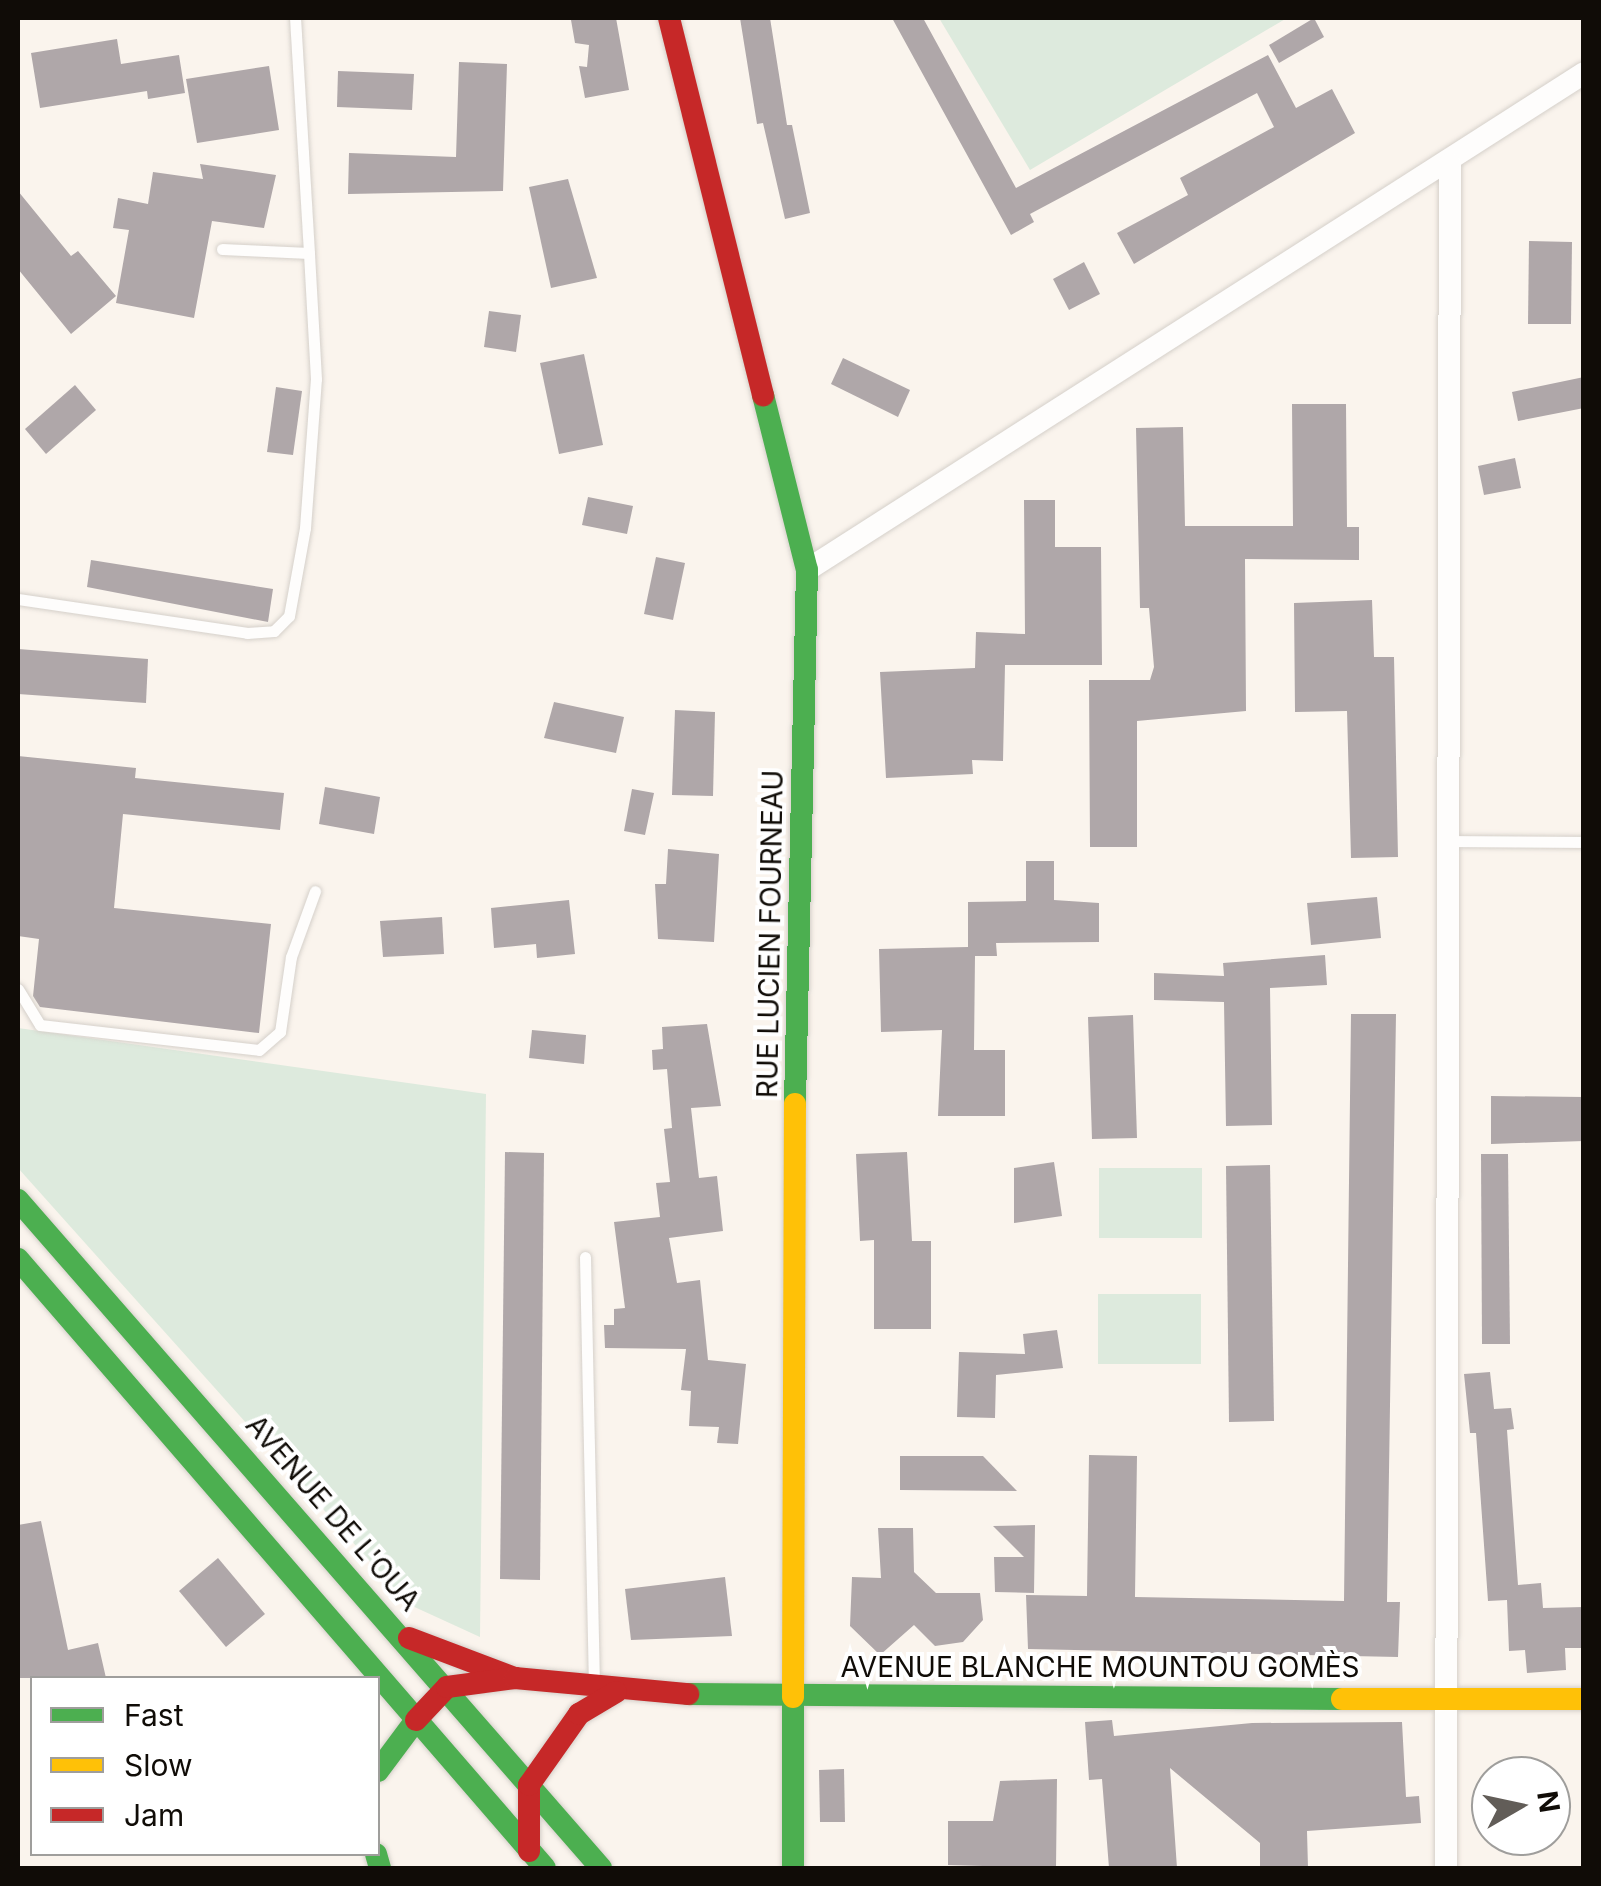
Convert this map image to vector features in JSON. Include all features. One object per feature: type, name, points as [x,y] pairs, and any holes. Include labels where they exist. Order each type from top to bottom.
[{"type":"street","name":"RUE LUCIEN FOURNEAU","points":[[669,18],[807,570],[790,1698],[793,1868]]},
{"type":"street","points":[[807,570],[1450,164],[1584,73]]},
{"type":"street","points":[[1446,1868],[1444,841],[1450,164]]},
{"type":"street","name":"AVENUE DE L'OUA","points":[[18,1200],[601,1868]]},
{"type":"street","points":[[18,1259],[380,1676]]},
{"type":"street","points":[[338,1625],[346,1676]]},
{"type":"street","points":[[401,1636],[516,1678]]},
{"type":"street","points":[[380,1676],[535,1863]]},
{"type":"street","name":"AVENUE BLANCHE MOUNTOU GOMÈS","points":[[446,1687],[516,1678],[605,1691],[790,1698],[1584,1699]]},
{"type":"street","points":[[380,1767],[446,1687]]},
{"type":"street","points":[[535,1863],[529,1785],[579,1714],[605,1691]]},
{"type":"lane","points":[[18,599],[247,633],[274,631],[289,616],[304,528],[316,380],[294,18]]},
{"type":"lane","points":[[222,249],[309,253]]},
{"type":"lane","points":[[1444,841],[1584,842]]},
{"type":"lane","points":[[18,989],[40,1025],[259,1050],[280,1032],[291,957],[314,892]]},
{"type":"lane","points":[[585,1257],[605,1691]]},
{"type":"green space","points":[[939,18],[1287,18],[1030,170]]},
{"type":"green space","points":[[18,1028],[486,1094],[480,1637],[408,1604],[18,1168]]},
{"type":"green space","points":[[1099,1168],[1202,1168],[1202,1238],[1099,1238]]},
{"type":"green space","points":[[1098,1294],[1201,1294],[1201,1364],[1098,1364]]},
{"type":"building","points":[[616,18],[629,90],[585,98],[579,66],[587,67],[589,45],[575,43],[571,20]]},
{"type":"building","points":[[740,18],[770,18],[787,125],[792,125],[810,213],[785,219],[763,123],[757,124]]},
{"type":"building","points":[[892,18],[923,18],[1016,188],[1268,55],[1296,108],[1332,89],[1355,133],[1134,264],[1117,233],[1188,195],[1180,178],[1274,127],[1257,93],[1030,214],[1034,222],[1011,235]]},
{"type":"building","points":[[1314,18],[1324,37],[1279,63],[1269,45]]},
{"type":"building","points":[[117,39],[121,64],[179,55],[185,93],[148,99],[147,91],[40,108],[31,53]]},
{"type":"building","points":[[459,62],[507,64],[503,191],[348,194],[349,153],[456,157]]},
{"type":"building","points":[[269,66],[279,130],[197,143],[186,79]]},
{"type":"building","points":[[338,71],[414,74],[412,110],[337,107]]},
{"type":"building","points":[[200,164],[276,175],[264,228],[212,221],[194,318],[116,303],[129,230],[113,228],[118,198],[148,204],[153,172],[203,179]]},
{"type":"building","points":[[568,179],[597,278],[551,288],[529,187]]},
{"type":"building","points":[[18,191],[71,256],[78,251],[116,296],[71,334],[18,269]]},
{"type":"building","points":[[1529,241],[1572,242],[1571,324],[1528,324]]},
{"type":"building","points":[[1084,262],[1100,294],[1069,310],[1053,279]]},
{"type":"building","points":[[489,311],[521,315],[516,352],[484,347]]},
{"type":"building","points":[[584,354],[603,445],[559,454],[540,363]]},
{"type":"building","points":[[843,358],[910,390],[898,417],[831,384]]},
{"type":"building","points":[[1584,377],[1584,408],[1518,421],[1512,392]]},
{"type":"building","points":[[75,385],[96,410],[46,454],[25,429]]},
{"type":"building","points":[[276,387],[302,391],[293,455],[267,452]]},
{"type":"building","points":[[1292,404],[1346,404],[1347,527],[1359,527],[1359,560],[1245,559],[1246,711],[1137,721],[1137,847],[1090,847],[1089,680],[1150,680],[1154,667],[1149,608],[1140,608],[1136,428],[1183,427],[1185,526],[1293,526]]},
{"type":"building","points":[[1515,458],[1521,488],[1484,495],[1478,466]]},
{"type":"building","points":[[588,497],[633,506],[627,534],[582,525]]},
{"type":"building","points":[[1024,500],[1055,500],[1055,547],[1101,547],[1102,665],[1005,665],[1003,761],[972,760],[973,774],[886,778],[880,672],[975,668],[976,632],[1025,634]]},
{"type":"building","points":[[656,557],[685,563],[673,620],[644,614]]},
{"type":"building","points":[[91,560],[273,589],[268,622],[87,587]]},
{"type":"building","points":[[1372,600],[1374,657],[1394,657],[1398,857],[1351,858],[1347,711],[1295,712],[1294,603]]},
{"type":"building","points":[[18,649],[148,659],[146,703],[18,694]]},
{"type":"building","points":[[554,702],[624,717],[616,753],[544,738]]},
{"type":"building","points":[[675,710],[715,712],[713,796],[672,795]]},
{"type":"building","points":[[18,756],[136,768],[135,778],[284,793],[280,830],[123,814],[114,908],[271,924],[259,1033],[40,1007],[33,996],[39,939],[18,936]]},
{"type":"building","points":[[325,787],[380,797],[374,834],[319,824]]},
{"type":"building","points":[[632,789],[654,793],[645,835],[624,831]]},
{"type":"building","points":[[668,849],[719,854],[714,942],[658,939],[655,884],[666,884]]},
{"type":"building","points":[[1026,861],[1054,861],[1054,900],[1099,903],[1099,942],[996,943],[997,956],[975,956],[974,1050],[1005,1050],[1005,1116],[938,1116],[942,1030],[881,1032],[879,949],[968,947],[968,902],[1026,901]]},
{"type":"building","points":[[1377,897],[1381,938],[1311,945],[1307,903]]},
{"type":"building","points":[[569,900],[575,954],[537,958],[536,944],[494,948],[491,908]]},
{"type":"building","points":[[442,917],[444,954],[383,957],[380,921]]},
{"type":"building","points":[[1325,955],[1327,985],[1270,988],[1272,1125],[1226,1126],[1224,1002],[1154,1000],[1154,973],[1224,976],[1223,963]]},
{"type":"building","points":[[1351,1014],[1396,1014],[1387,1602],[1400,1602],[1398,1657],[1028,1649],[1026,1595],[1087,1596],[1089,1455],[1137,1456],[1135,1597],[1344,1601]]},
{"type":"building","points":[[1133,1015],[1137,1138],[1092,1139],[1088,1017]]},
{"type":"building","points":[[707,1024],[721,1106],[691,1108],[699,1178],[717,1176],[723,1231],[669,1238],[677,1283],[700,1280],[708,1360],[746,1364],[738,1444],[717,1443],[719,1427],[689,1426],[691,1391],[681,1390],[686,1349],[605,1348],[604,1325],[614,1325],[614,1309],[625,1308],[614,1222],[660,1217],[656,1183],[670,1182],[664,1129],[672,1128],[667,1069],[653,1070],[652,1050],[663,1049],[662,1027]]},
{"type":"building","points":[[532,1030],[586,1035],[584,1064],[529,1058]]},
{"type":"building","points":[[1491,1096],[1584,1097],[1584,1141],[1491,1144]]},
{"type":"building","points":[[505,1152],[544,1153],[540,1580],[500,1579]]},
{"type":"building","points":[[907,1152],[912,1241],[931,1241],[931,1329],[874,1329],[874,1240],[860,1241],[856,1154]]},
{"type":"building","points":[[1481,1154],[1508,1154],[1510,1344],[1482,1344]]},
{"type":"building","points":[[1054,1162],[1062,1216],[1014,1223],[1014,1168]]},
{"type":"building","points":[[1270,1165],[1274,1421],[1229,1422],[1226,1166]]},
{"type":"building","points":[[1057,1330],[1063,1368],[996,1375],[995,1418],[957,1417],[959,1352],[1025,1354],[1023,1334]]},
{"type":"building","points":[[1490,1372],[1494,1409],[1511,1408],[1514,1429],[1507,1430],[1518,1585],[1541,1583],[1543,1608],[1584,1607],[1584,1648],[1565,1648],[1566,1670],[1527,1673],[1525,1650],[1509,1651],[1507,1600],[1488,1601],[1476,1433],[1470,1433],[1464,1374]]},
{"type":"building","points":[[900,1456],[983,1456],[1017,1491],[900,1490]]},
{"type":"building","points":[[41,1521],[68,1650],[98,1643],[106,1676],[18,1678],[18,1525]]},
{"type":"building","points":[[1035,1525],[1034,1593],[995,1592],[994,1557],[1024,1557],[993,1526]]},
{"type":"building","points":[[878,1528],[913,1528],[914,1572],[936,1593],[980,1593],[983,1620],[963,1642],[935,1646],[914,1625],[880,1655],[850,1626],[852,1577],[881,1578]]},
{"type":"building","points":[[218,1558],[265,1614],[226,1647],[179,1591]]},
{"type":"building","points":[[725,1577],[732,1636],[631,1640],[625,1589]]},
{"type":"building","points":[[1112,1720],[1114,1736],[1252,1723],[1402,1722],[1406,1797],[1419,1796],[1421,1823],[1307,1831],[1308,1868],[1260,1868],[1260,1843],[1170,1768],[1177,1868],[1109,1868],[1102,1779],[1089,1780],[1085,1722]]},
{"type":"building","points":[[844,1769],[845,1822],[820,1822],[819,1770]]},
{"type":"building","points":[[1057,1779],[1056,1868],[948,1865],[948,1821],[993,1821],[1000,1781]]},
{"type":"traffic: fast","points":[[763,395],[807,570],[795,1104]]},
{"type":"traffic: fast","points":[[18,1200],[601,1868]]},
{"type":"traffic: fast","points":[[18,1259],[379,1676]]},
{"type":"traffic: fast","points":[[380,1677],[545,1868]]},
{"type":"traffic: fast","points":[[688,1694],[1342,1699]]},
{"type":"traffic: fast","points":[[793,1697],[793,1868]]},
{"type":"traffic: fast","points":[[380,1768],[416,1720]]},
{"type":"traffic: fast","points":[[377,1856],[380,1868]]},
{"type":"traffic: slow","points":[[793,1697],[795,1104]]},
{"type":"traffic: slow","points":[[1342,1699],[1584,1699]]},
{"type":"traffic: jam","points":[[669,18],[763,395]]},
{"type":"traffic: jam","points":[[409,1638],[515,1678]]},
{"type":"traffic: jam","points":[[416,1720],[447,1687],[515,1678],[688,1694]]},
{"type":"traffic: jam","points":[[529,1851],[529,1785],[579,1714],[616,1692]]}]
